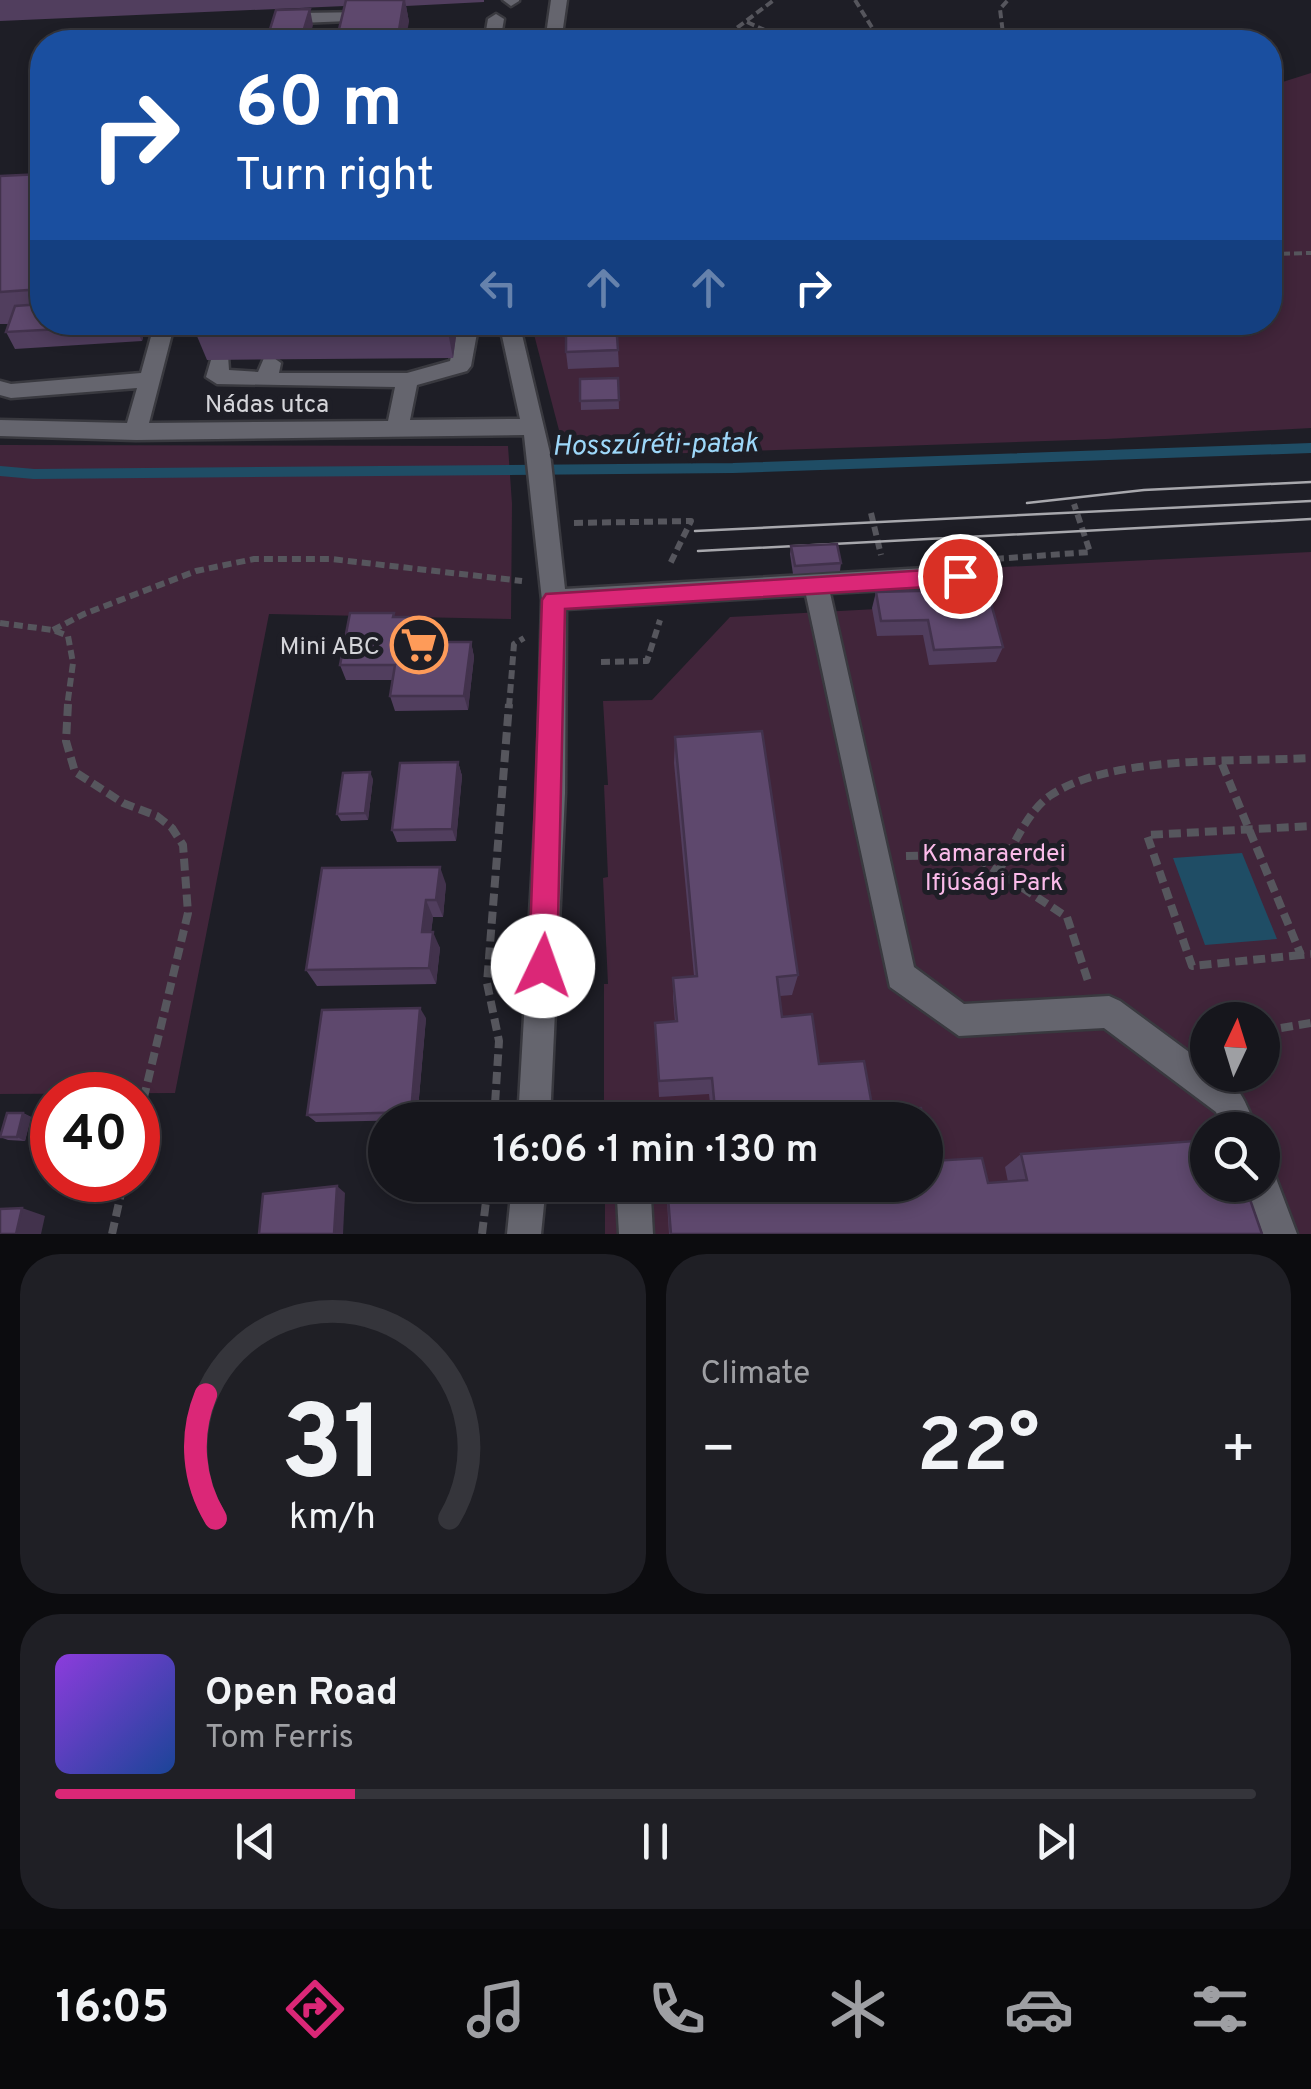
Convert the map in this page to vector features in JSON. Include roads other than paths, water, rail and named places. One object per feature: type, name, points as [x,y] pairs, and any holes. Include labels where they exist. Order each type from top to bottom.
[{"type":"street","points":[[554,30],[558,0]]},
{"type":"street","points":[[300,18],[328,24],[368,17]]},
{"type":"street","points":[[494,30],[496,19]]},
{"type":"street","points":[[136,432],[162,335]]},
{"type":"street","points":[[221,360],[216,377],[269,372],[407,380],[460,366],[466,335]]},
{"type":"street","points":[[511,335],[534,427],[544,488],[554,600],[551,793],[535,1102]]},
{"type":"street","points":[[0,388],[10,391],[151,380]]},
{"type":"street","points":[[397,430],[407,380]]},
{"type":"street","name":"Nádas utca","points":[[0,428],[136,432],[534,427]]},
{"type":"street","points":[[554,600],[960,576]]},
{"type":"street","points":[[816,586],[901,976],[958,1020],[1109,1012],[1228,1101],[1233,1112]]},
{"type":"street","points":[[524,1234],[527,1202]]},
{"type":"street","points":[[634,1202],[636,1234]]},
{"type":"street","points":[[1268,1202],[1280,1234]]},
{"type":"water","points":[[1242,853],[1277,939],[1205,945],[1173,858]]},
{"type":"waterway","name":"Hosszúréti-patak","points":[[0,471],[34,474],[733,468],[1311,448]]},
{"type":"tram line","points":[[1027,503],[1144,490],[1311,482]]},
{"type":"tram line","points":[[695,531],[1311,501]]},
{"type":"tram line","points":[[698,551],[1311,519]]},
{"type":"place","name":"Mini ABC","points":[[419,645]]},
{"type":"park label","name":"Kamaraerdei Ifjúsági Park","points":[[994,866]]}]
